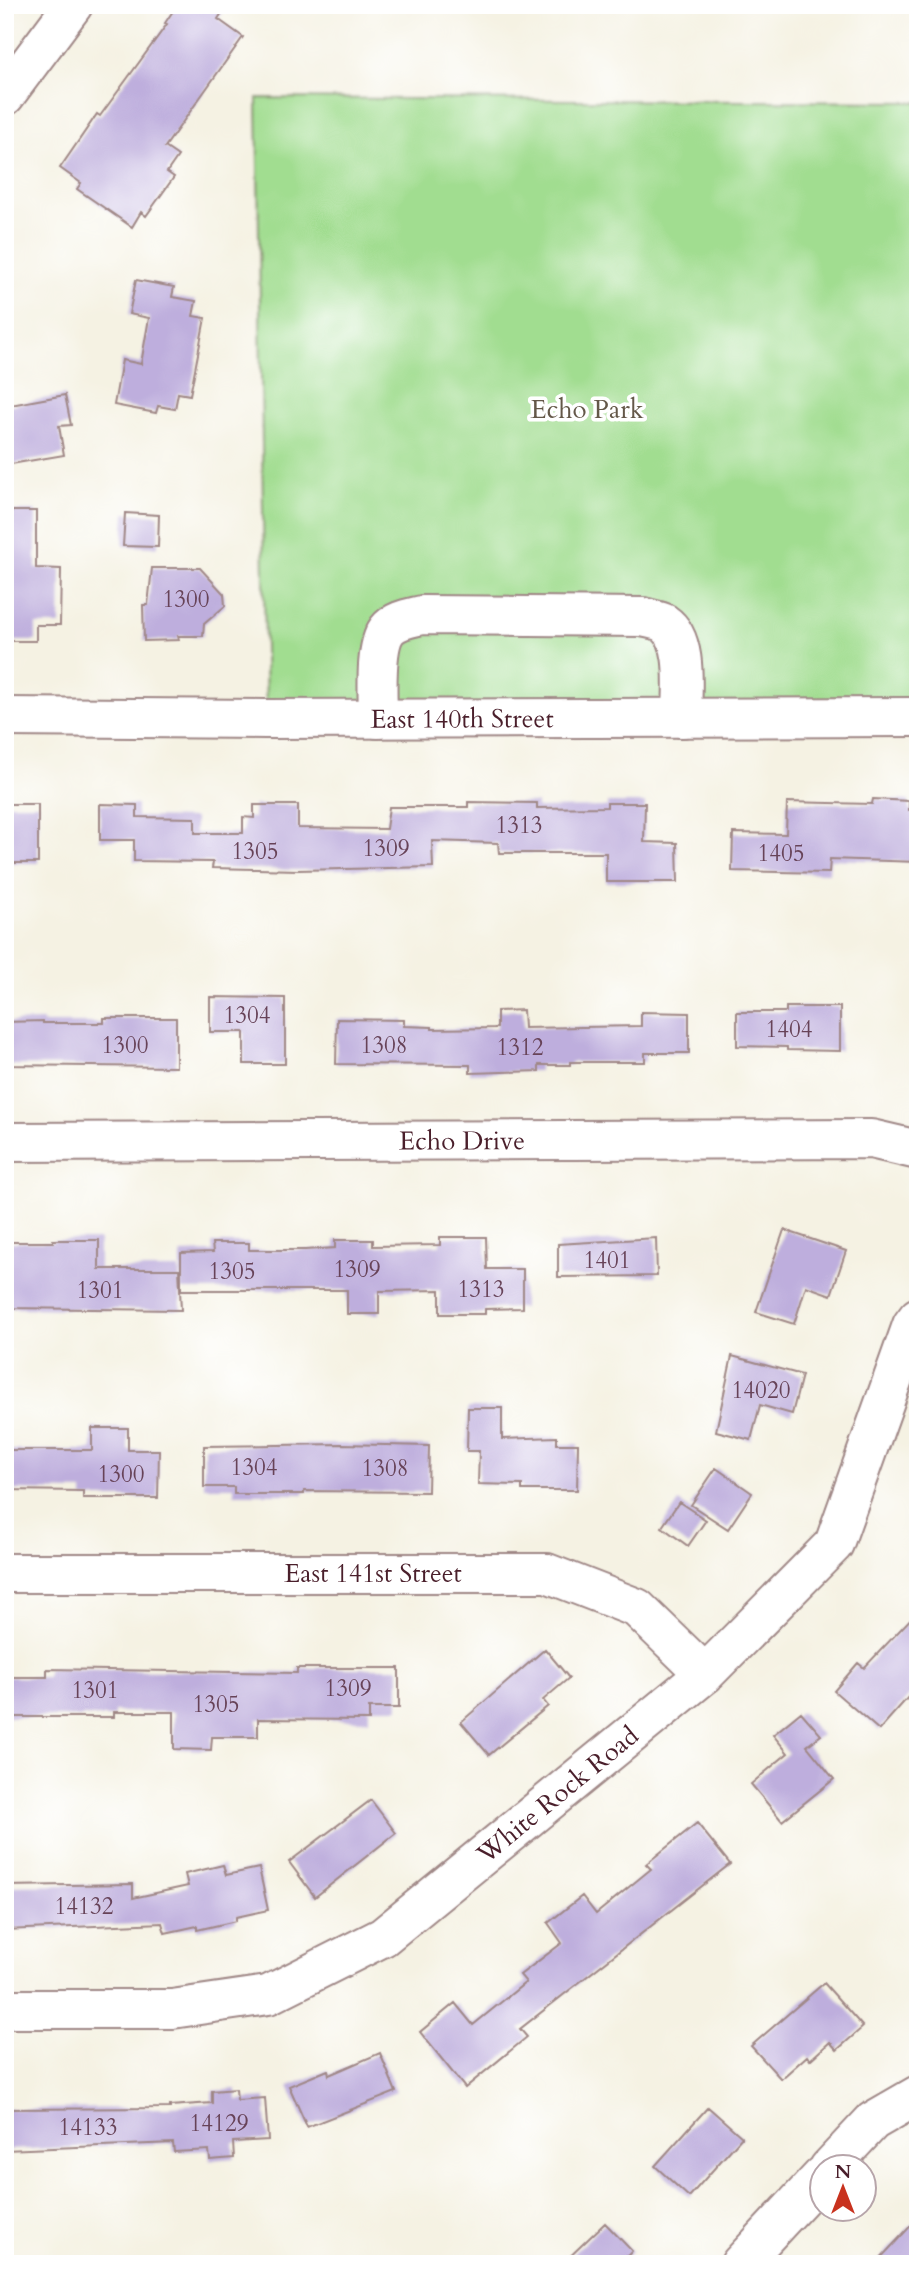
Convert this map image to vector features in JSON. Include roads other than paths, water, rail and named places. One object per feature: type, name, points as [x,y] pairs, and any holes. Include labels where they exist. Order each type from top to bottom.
[{"type":"street","points":[[5,96],[73,5]]},
{"type":"street","points":[[378,719],[380,644],[387,629],[401,619],[422,615],[643,617],[664,623],[676,637],[681,654],[682,718]]},
{"type":"street","name":"East 140th Street","points":[[5,717],[918,717]]},
{"type":"street","name":"Echo Drive","points":[[5,1142],[871,1139],[918,1150]]},
{"type":"street","name":"White Rock Road","points":[[5,2010],[172,2009],[268,1995],[383,1937],[705,1674],[834,1544],[912,1325],[918,1317]]},
{"type":"street","name":"East 141st Street","points":[[5,1573],[547,1573],[637,1608],[705,1674]]},
{"type":"street","points":[[842,2154],[873,2121],[918,2095]]},
{"type":"street","points":[[740,2264],[808,2190]]},
{"type":"park label","name":"Echo Park","points":[[587,409]]}]
